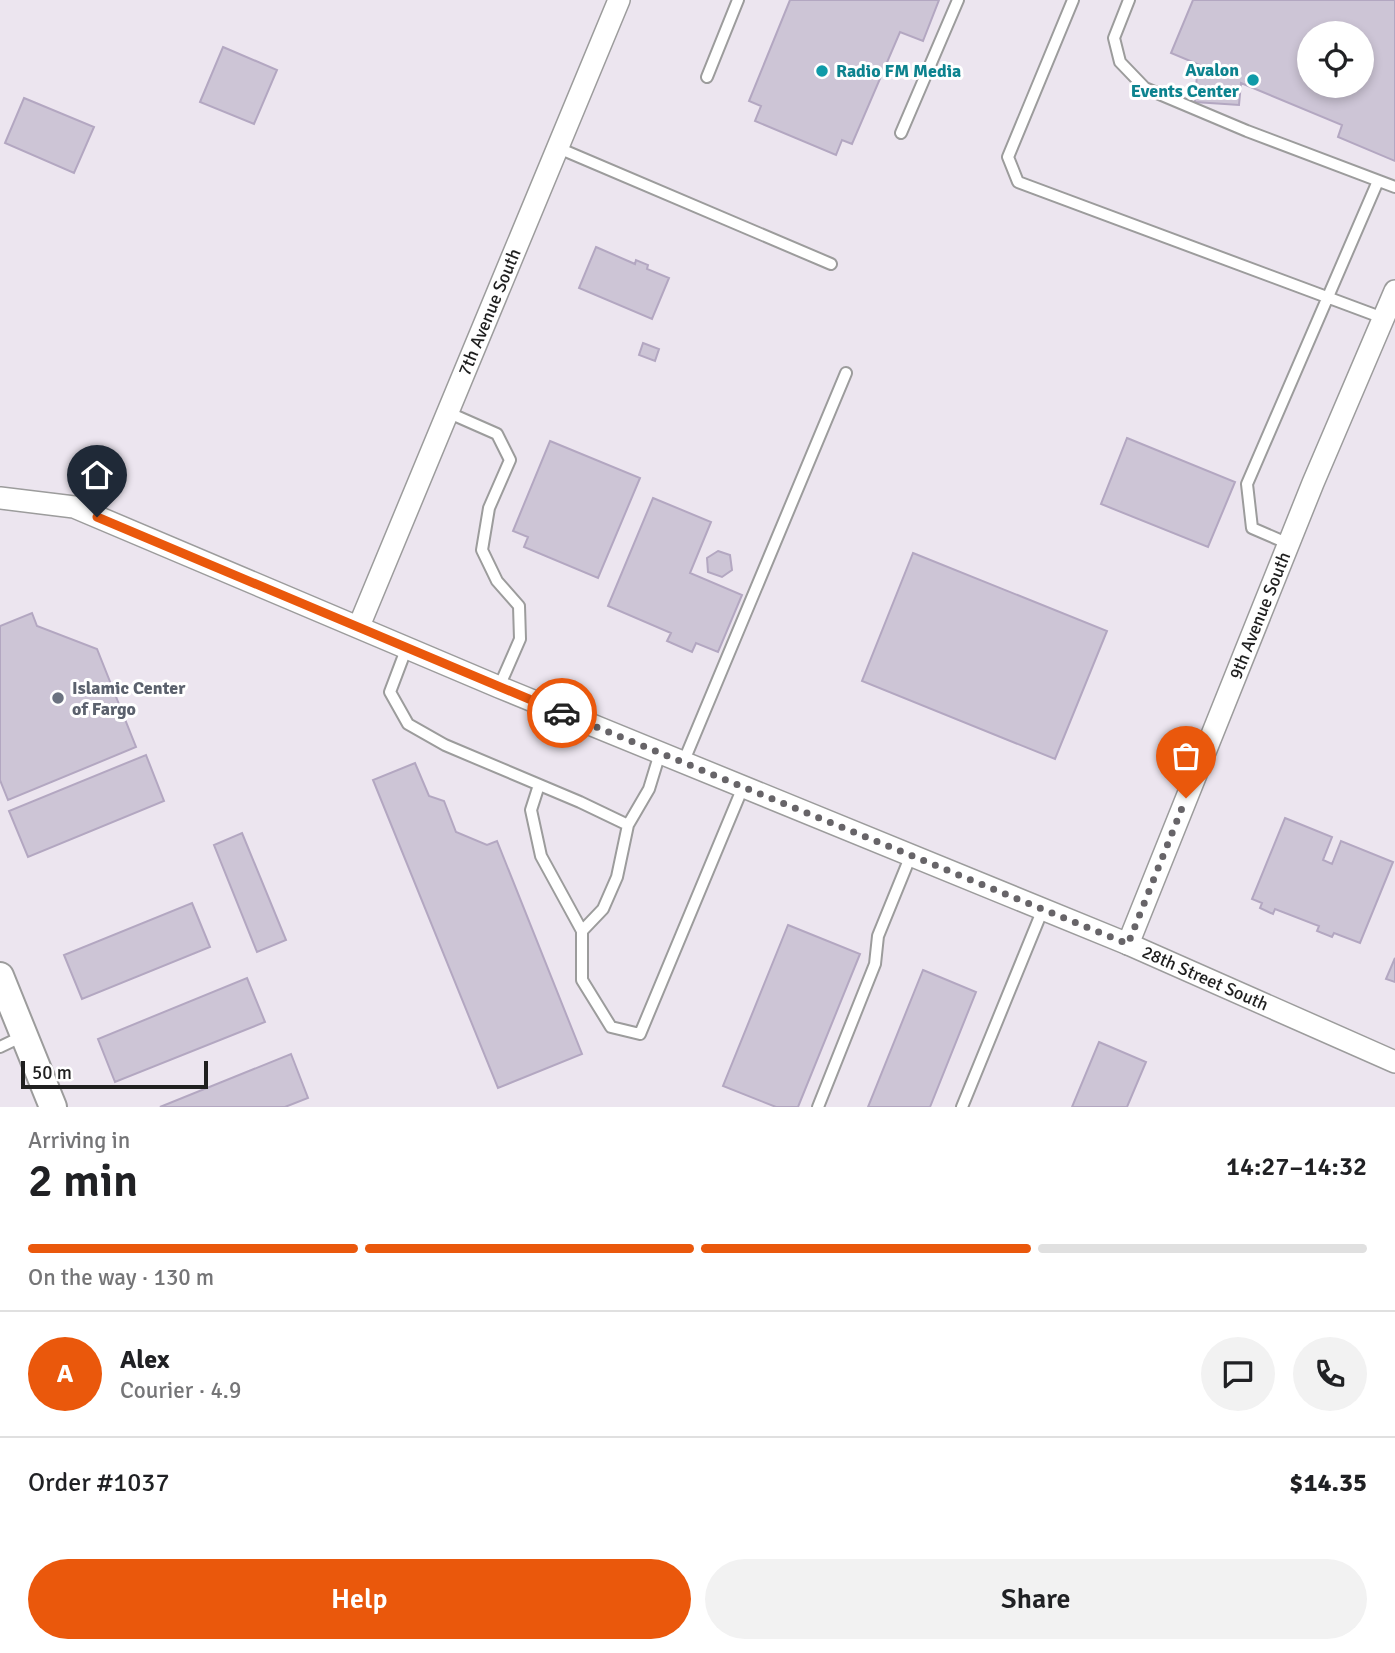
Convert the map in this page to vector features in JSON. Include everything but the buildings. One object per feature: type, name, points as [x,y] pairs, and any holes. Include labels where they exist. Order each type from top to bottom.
[{"type":"street","name":"7th Avenue South","points":[[359,626],[619,0]]},
{"type":"street","name":"9th Avenue South","points":[[1128,944],[1289,544],[1395,290]]},
{"type":"street","name":"28th Street South","points":[[0,498],[74,507],[499,687],[1128,944],[1395,1062]]},
{"type":"street","points":[[0,976],[53,1107]]},
{"type":"lane","points":[[707,77],[738,0]]},
{"type":"lane","points":[[901,133],[958,0]]},
{"type":"lane","points":[[1073,0],[1008,157],[1018,182],[1383,318]]},
{"type":"lane","points":[[1129,0],[1114,38],[1120,62],[1144,88],[1247,131],[1395,187]]},
{"type":"lane","points":[[556,147],[831,264]]},
{"type":"lane","points":[[1289,544],[1252,528],[1247,484],[1378,180]]},
{"type":"lane","points":[[683,763],[846,373]]},
{"type":"lane","points":[[447,412],[497,434],[510,460],[489,508],[482,550],[498,581],[519,606],[520,639],[499,687]]},
{"type":"lane","points":[[407,647],[390,692],[408,724],[444,745],[628,825]]},
{"type":"lane","points":[[582,931],[603,909],[617,877],[628,825],[649,789],[660,753]]},
{"type":"lane","points":[[539,785],[531,810],[541,856],[582,931],[582,980],[611,1027],[640,1034],[743,787]]},
{"type":"lane","points":[[818,1107],[875,964],[878,936],[911,855]]},
{"type":"lane","points":[[962,1107],[1043,909]]},
{"type":"lane","points":[[0,1047],[24,1036]]},
{"type":"way so far","points":[[562,713],[1128,944],[1186,798]]},
{"type":"place","name":"Radio FM Media","points":[[822,71]]},
{"type":"place","name":"Avalon Events Center","points":[[1253,80]]},
{"type":"place","name":"Islamic Center of Fargo","points":[[58,698]]},
{"type":"route","points":[[97,517],[562,713]]}]
